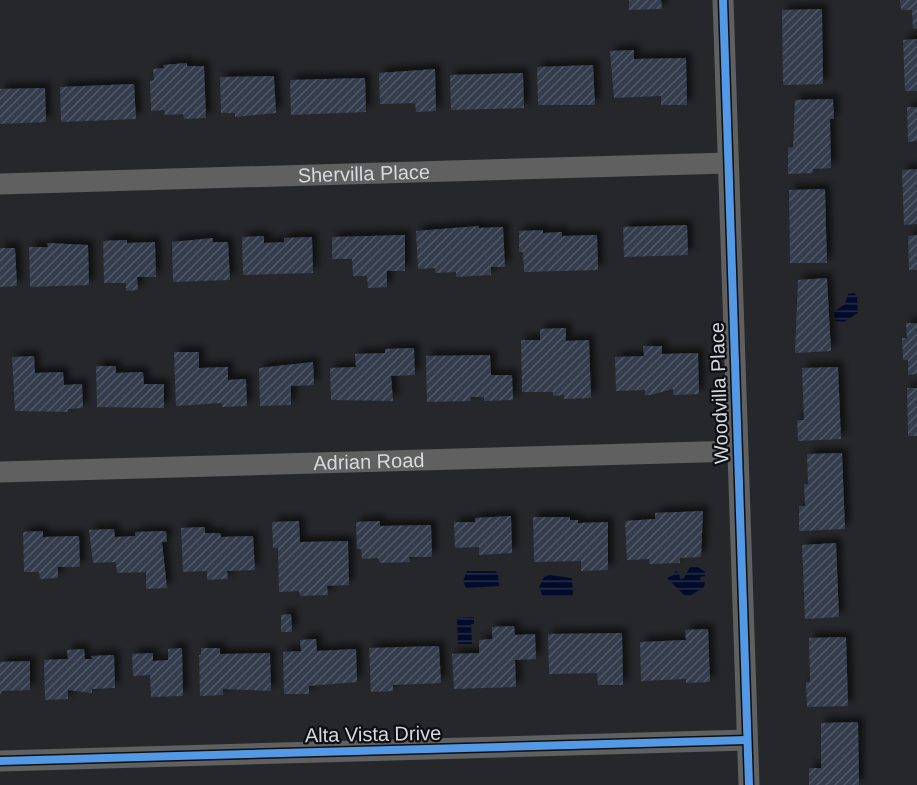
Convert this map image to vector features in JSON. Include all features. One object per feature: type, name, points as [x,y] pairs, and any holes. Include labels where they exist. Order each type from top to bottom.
[{"type":"street","name":"Woodvilla Place","points":[[723,0],[749,785]]},
{"type":"street","name":"Shervilla Place","points":[[0,184],[728,164]]},
{"type":"street","name":"Adrian Road","points":[[0,472],[737,451]]},
{"type":"street","name":"Alta Vista Drive","points":[[0,761],[747,740]]},
{"type":"water","points":[[854,293],[857,296],[858,313],[844,322],[835,321],[834,312],[845,304],[848,294]]},
{"type":"water","points":[[690,567],[698,567],[705,572],[705,576],[700,577],[701,581],[705,582],[704,587],[690,596],[684,595],[667,578],[674,575],[675,571],[679,573],[680,579],[684,578]]},
{"type":"water","points":[[467,571],[495,571],[498,573],[499,586],[466,588],[463,581]]},
{"type":"water","points":[[550,575],[572,578],[573,596],[543,597],[539,587],[544,577]]},
{"type":"water","points":[[474,617],[474,624],[471,624],[472,644],[458,644],[457,618]]},
{"type":"building","points":[[629,0],[661,0],[662,9],[629,10]]},
{"type":"building","points":[[900,0],[917,0],[917,28],[913,29],[912,10],[901,10]]},
{"type":"building","points":[[822,9],[823,84],[783,85],[782,10]]},
{"type":"building","points":[[917,39],[917,91],[905,91],[903,40]]},
{"type":"building","points":[[634,50],[634,59],[686,58],[687,105],[661,105],[661,96],[614,98],[610,51]]},
{"type":"building","points":[[187,63],[187,66],[204,66],[206,118],[184,119],[183,114],[165,115],[164,110],[151,111],[150,81],[154,80],[153,69],[164,68],[163,65]]},
{"type":"building","points":[[593,65],[595,105],[538,105],[537,67]]},
{"type":"building","points":[[435,69],[436,111],[416,112],[415,103],[380,104],[379,73]]},
{"type":"building","points":[[523,73],[524,108],[451,110],[450,75]]},
{"type":"building","points":[[274,76],[276,113],[235,117],[235,113],[221,113],[220,77]]},
{"type":"building","points":[[365,78],[366,112],[291,115],[290,80]]},
{"type":"building","points":[[134,84],[136,119],[61,122],[60,87]]},
{"type":"building","points":[[45,88],[46,122],[0,124],[0,89]]},
{"type":"building","points":[[833,99],[834,119],[830,119],[831,168],[813,169],[813,173],[788,174],[788,148],[793,147],[795,100]]},
{"type":"building","points":[[907,107],[917,107],[917,141],[908,142]]},
{"type":"building","points":[[917,169],[917,224],[904,225],[902,170]]},
{"type":"building","points":[[825,189],[827,263],[790,263],[789,190]]},
{"type":"building","points":[[687,225],[688,255],[624,257],[623,227]]},
{"type":"building","points":[[479,226],[479,228],[503,227],[505,267],[491,267],[491,275],[456,277],[456,272],[435,273],[435,268],[418,269],[416,231]]},
{"type":"building","points":[[543,230],[543,233],[562,232],[562,236],[597,235],[598,270],[524,272],[523,252],[519,252],[519,231]]},
{"type":"building","points":[[405,235],[405,271],[387,271],[387,287],[368,288],[367,276],[353,276],[352,259],[332,259],[332,237]]},
{"type":"building","points":[[917,235],[917,270],[909,270],[908,236]]},
{"type":"building","points":[[264,236],[264,243],[284,242],[284,238],[312,237],[313,273],[243,275],[242,237]]},
{"type":"building","points":[[213,238],[213,242],[228,242],[230,280],[173,282],[172,242]]},
{"type":"building","points":[[127,240],[127,243],[155,242],[156,277],[137,277],[138,290],[126,291],[126,283],[104,283],[103,241]]},
{"type":"building","points":[[47,243],[88,245],[89,285],[30,287],[29,247],[48,247]]},
{"type":"building","points":[[0,248],[15,248],[17,286],[0,287]]},
{"type":"building","points":[[827,278],[831,351],[795,353],[798,280]]},
{"type":"building","points":[[906,323],[917,323],[917,374],[908,375],[908,360],[903,360],[902,338],[907,338]]},
{"type":"building","points":[[566,328],[566,341],[589,340],[591,398],[564,399],[564,395],[553,396],[553,392],[522,392],[521,340],[540,340],[540,329]]},
{"type":"building","points":[[643,346],[662,346],[662,354],[698,353],[699,394],[673,395],[673,389],[650,395],[645,395],[645,390],[616,391],[615,357],[644,356]]},
{"type":"building","points":[[414,348],[415,375],[391,376],[393,401],[331,400],[330,368],[356,367],[355,354],[385,353],[385,349]]},
{"type":"building","points":[[174,352],[199,352],[199,368],[228,367],[228,380],[246,379],[247,406],[222,407],[222,403],[176,406]]},
{"type":"building","points":[[490,355],[491,375],[512,375],[513,400],[484,401],[484,397],[470,397],[471,401],[427,402],[426,356]]},
{"type":"building","points":[[34,356],[35,373],[63,372],[64,385],[82,384],[83,408],[68,409],[68,412],[15,411],[12,357]]},
{"type":"building","points":[[313,362],[314,385],[291,386],[291,405],[260,406],[259,368]]},
{"type":"building","points":[[96,366],[116,366],[116,373],[143,372],[144,384],[164,384],[164,408],[97,407]]},
{"type":"building","points":[[838,367],[841,439],[798,441],[797,420],[804,420],[802,368]]},
{"type":"building","points":[[907,388],[917,388],[917,436],[908,436]]},
{"type":"building","points":[[842,453],[845,529],[799,531],[799,506],[805,506],[804,484],[808,484],[807,454]]},
{"type":"building","points":[[703,511],[701,557],[680,558],[680,563],[649,564],[649,559],[627,560],[625,521],[655,519],[655,513]]},
{"type":"building","points":[[511,516],[512,553],[479,555],[479,547],[455,548],[454,522],[475,522],[475,518]]},
{"type":"building","points":[[533,517],[570,517],[570,520],[578,520],[578,523],[608,522],[608,570],[581,571],[581,561],[534,562]]},
{"type":"building","points":[[299,521],[300,542],[348,541],[349,585],[327,586],[328,595],[300,596],[299,591],[279,592],[278,548],[273,548],[272,522]]},
{"type":"building","points":[[380,521],[380,526],[431,525],[432,557],[409,557],[410,562],[380,563],[378,558],[362,559],[361,549],[357,549],[356,522]]},
{"type":"building","points":[[205,527],[205,533],[220,533],[221,537],[253,536],[255,570],[227,571],[228,579],[207,580],[207,571],[183,572],[181,528]]},
{"type":"building","points":[[114,529],[115,537],[135,536],[135,532],[166,531],[167,542],[162,542],[167,588],[146,589],[146,572],[117,573],[116,562],[93,563],[89,530]]},
{"type":"building","points":[[43,531],[43,537],[79,536],[80,567],[58,567],[58,578],[40,579],[39,572],[24,572],[23,532]]},
{"type":"building","points":[[836,543],[839,617],[805,619],[802,545]]},
{"type":"building","points":[[291,614],[292,632],[281,632],[281,615]]},
{"type":"building","points":[[514,626],[515,635],[535,634],[536,659],[515,660],[516,687],[454,689],[452,654],[479,653],[479,640],[492,639],[492,627]]},
{"type":"building","points":[[708,629],[710,682],[686,683],[686,679],[641,681],[640,642],[686,640],[685,630]]},
{"type":"building","points":[[622,633],[623,685],[598,685],[597,673],[549,674],[548,634]]},
{"type":"building","points":[[846,637],[848,706],[807,707],[806,682],[810,682],[809,638]]},
{"type":"building","points":[[316,639],[317,651],[356,649],[357,682],[309,686],[309,694],[284,694],[283,652],[301,651],[300,640]]},
{"type":"building","points":[[439,646],[441,683],[393,685],[393,691],[371,692],[369,648]]},
{"type":"building","points":[[182,648],[183,696],[151,697],[150,675],[133,676],[132,654],[153,653],[153,661],[168,660],[168,649]]},
{"type":"building","points":[[201,648],[220,648],[220,654],[270,653],[271,691],[223,689],[223,695],[200,696],[199,655],[201,655]]},
{"type":"building","points":[[84,649],[85,659],[92,659],[91,656],[114,655],[115,688],[92,689],[92,693],[68,690],[68,699],[45,700],[44,660],[68,659],[67,650]]},
{"type":"building","points":[[30,661],[30,690],[2,691],[0,695],[0,662]]},
{"type":"building","points":[[858,722],[859,785],[809,785],[809,768],[821,768],[821,723]]},
{"type":"cycle path","points":[[723,0],[749,785]]},
{"type":"cycle path","points":[[0,761],[747,740]]}]
